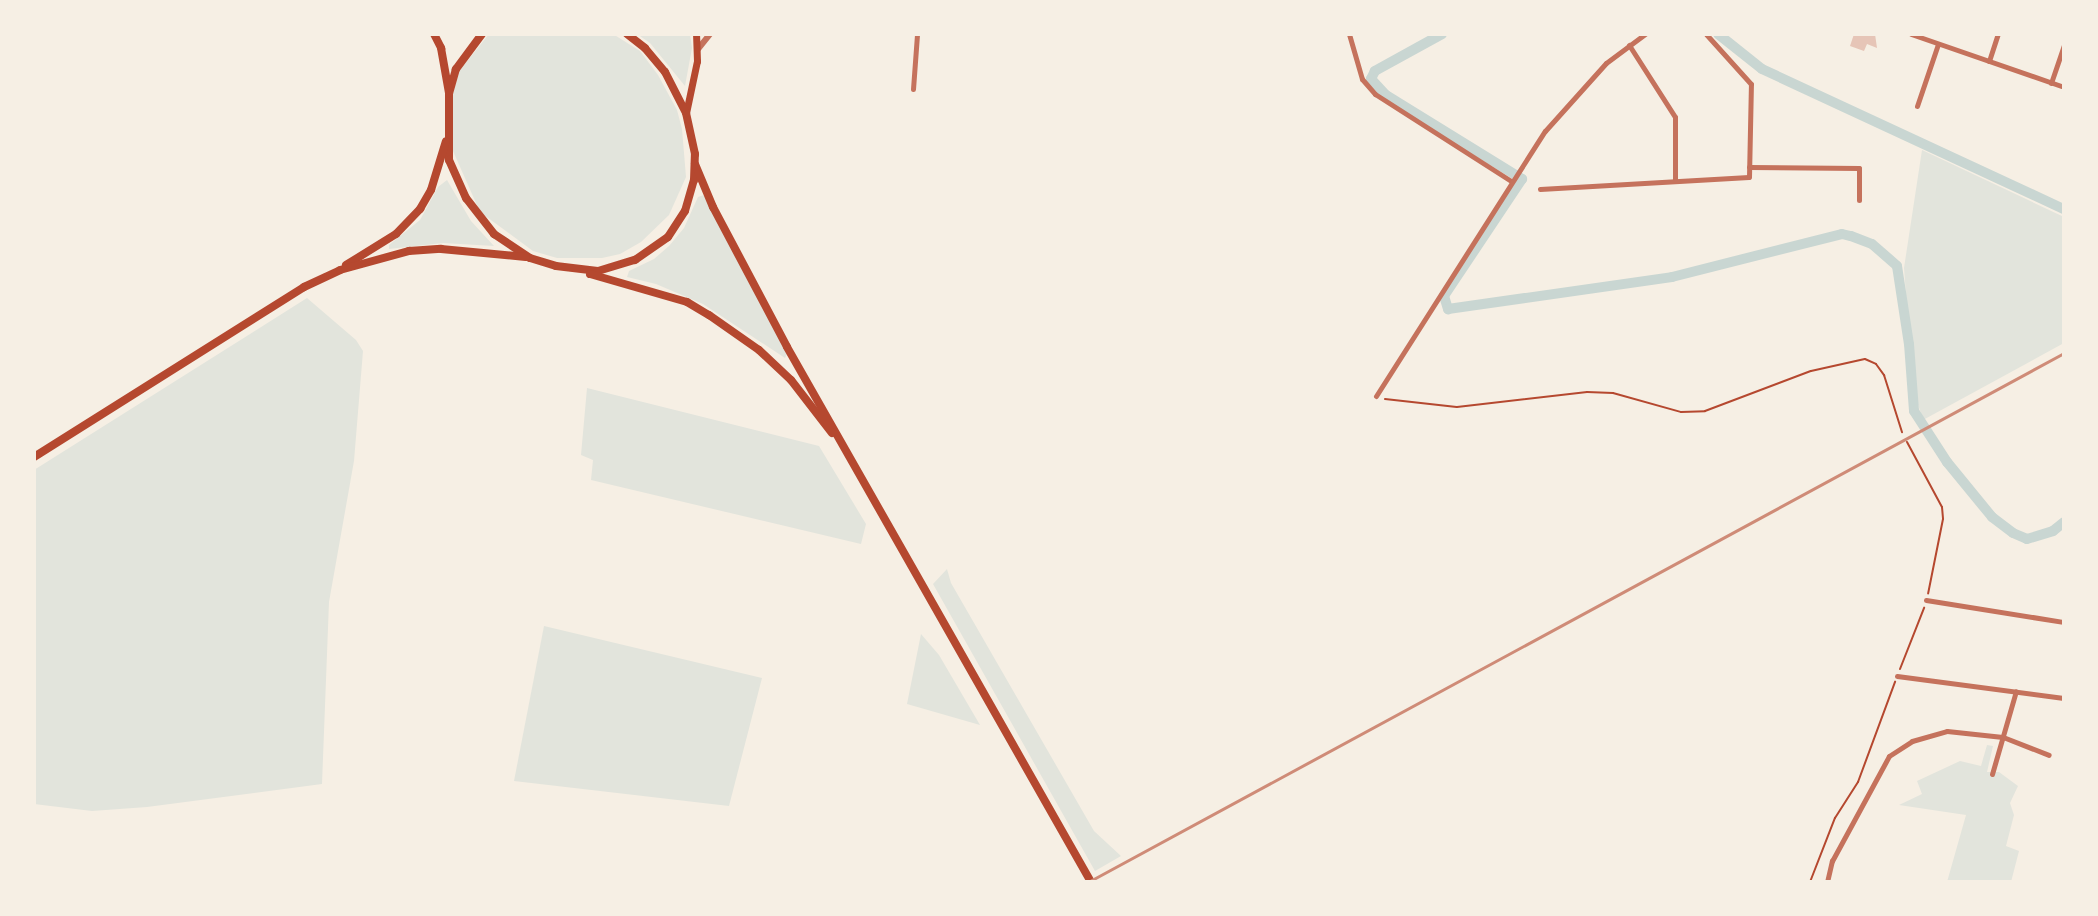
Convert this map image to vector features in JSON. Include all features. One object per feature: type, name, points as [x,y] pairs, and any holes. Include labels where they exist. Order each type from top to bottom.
[{"type":"main road","points":[[434,34],[441,48],[449,93],[449,160],[477,216],[494,234],[530,258]]},
{"type":"main road","points":[[449,93],[456,69],[482,34]]},
{"type":"main road","points":[[627,34],[665,72],[686,113],[695,164],[735,249],[1091,882]]},
{"type":"main road","points":[[686,113],[698,49],[696,34]]},
{"type":"main road","points":[[34,457],[304,287],[340,270],[396,234],[420,209],[431,190],[439,156],[447,141]]},
{"type":"main road","points":[[582,271],[607,270],[635,260],[668,237],[685,211],[695,164]]},
{"type":"main road","points":[[340,270],[409,251],[441,249],[530,258],[687,302],[737,334],[791,380],[848,453]]},
{"type":"street","points":[[698,49],[710,34]]},
{"type":"street","points":[[913,89],[917,34]]},
{"type":"street","points":[[1349,34],[1362,79],[1375,94],[1515,176]]},
{"type":"street","points":[[1376,396],[1515,176],[1564,109],[1606,63],[1645,34]]},
{"type":"street","points":[[1540,189],[1749,177],[1751,84],[1706,34]]},
{"type":"street","points":[[1911,34],[1930,37],[1938,44],[2064,87]]},
{"type":"street","points":[[1989,61],[1998,34]]},
{"type":"street","points":[[1917,106],[1938,44]]},
{"type":"street","points":[[1629,45],[1675,117],[1675,179]]},
{"type":"street","points":[[2051,83],[2064,45]]},
{"type":"street","points":[[1749,167],[1859,168],[1859,200]]},
{"type":"street","points":[[1926,600],[2064,622]]},
{"type":"street","points":[[1897,676],[2064,698]]},
{"type":"street","points":[[1992,774],[2016,691]]},
{"type":"street","points":[[1827,882],[1832,861],[1889,756],[1912,741],[1947,731],[2003,737],[2049,755]]},
{"type":"path","points":[[1376,396],[1389,401],[1457,407],[1587,392],[1613,393],[1681,412],[1705,411],[1811,371],[1865,359],[1876,364],[1884,375],[1902,432]]},
{"type":"path","points":[[1810,882],[1835,818],[1858,782],[1926,600],[1943,519],[1942,507],[1907,442]]},
{"type":"shaded area","points":[[489,34],[613,34],[640,51],[658,75],[677,110],[682,129],[686,177],[669,215],[641,242],[620,254],[602,258],[557,258],[533,251],[480,212],[449,142],[453,93],[460,70]]},
{"type":"shaded area","points":[[637,34],[690,34],[692,48],[685,86],[650,43]]},
{"type":"shaded area","points":[[1922,150],[2064,217],[2064,343],[1923,420],[1913,389],[1904,268]]},
{"type":"shaded area","points":[[447,180],[471,221],[494,246],[443,243],[389,249],[389,245],[420,220],[438,187]]},
{"type":"shaded area","points":[[704,195],[787,354],[785,358],[703,304],[656,284],[627,277],[629,271],[654,259],[669,246],[684,228],[698,197]]},
{"type":"shaded area","points":[[307,298],[356,340],[363,351],[354,461],[329,602],[322,784],[147,807],[92,811],[34,804],[34,470]]},
{"type":"shaded area","points":[[587,388],[819,446],[866,524],[861,544],[591,480],[593,460],[581,455]]},
{"type":"shaded area","points":[[947,569],[951,583],[1094,831],[1121,856],[1095,871],[933,584]]},
{"type":"shaded area","points":[[544,626],[762,678],[729,806],[514,781]]},
{"type":"shaded area","points":[[921,634],[939,655],[980,725],[907,704]]},
{"type":"shaded area","points":[[1987,745],[1993,746],[1987,772],[1999,772],[2018,786],[2010,803],[2014,815],[2006,846],[2019,851],[2011,882],[1947,882],[1966,815],[1899,805],[1922,794],[1917,781],[1960,761],[1981,766]]},
{"type":"building","points":[[1854,34],[1875,34],[1877,48],[1867,44],[1864,51],[1850,46]]},
{"type":"waterway","points":[[1442,34],[1375,71],[1371,79],[1386,95],[1522,179],[1444,296],[1448,309],[1672,277],[1842,234],[1851,236],[1872,244],[1897,266],[1909,344],[1914,411],[1947,462],[1992,517],[2013,533],[2027,539],[2053,531],[2064,522]]},
{"type":"waterway","points":[[1718,34],[1762,69],[2064,209]]},
{"type":"railway","points":[[1088,882],[2064,353]]}]
